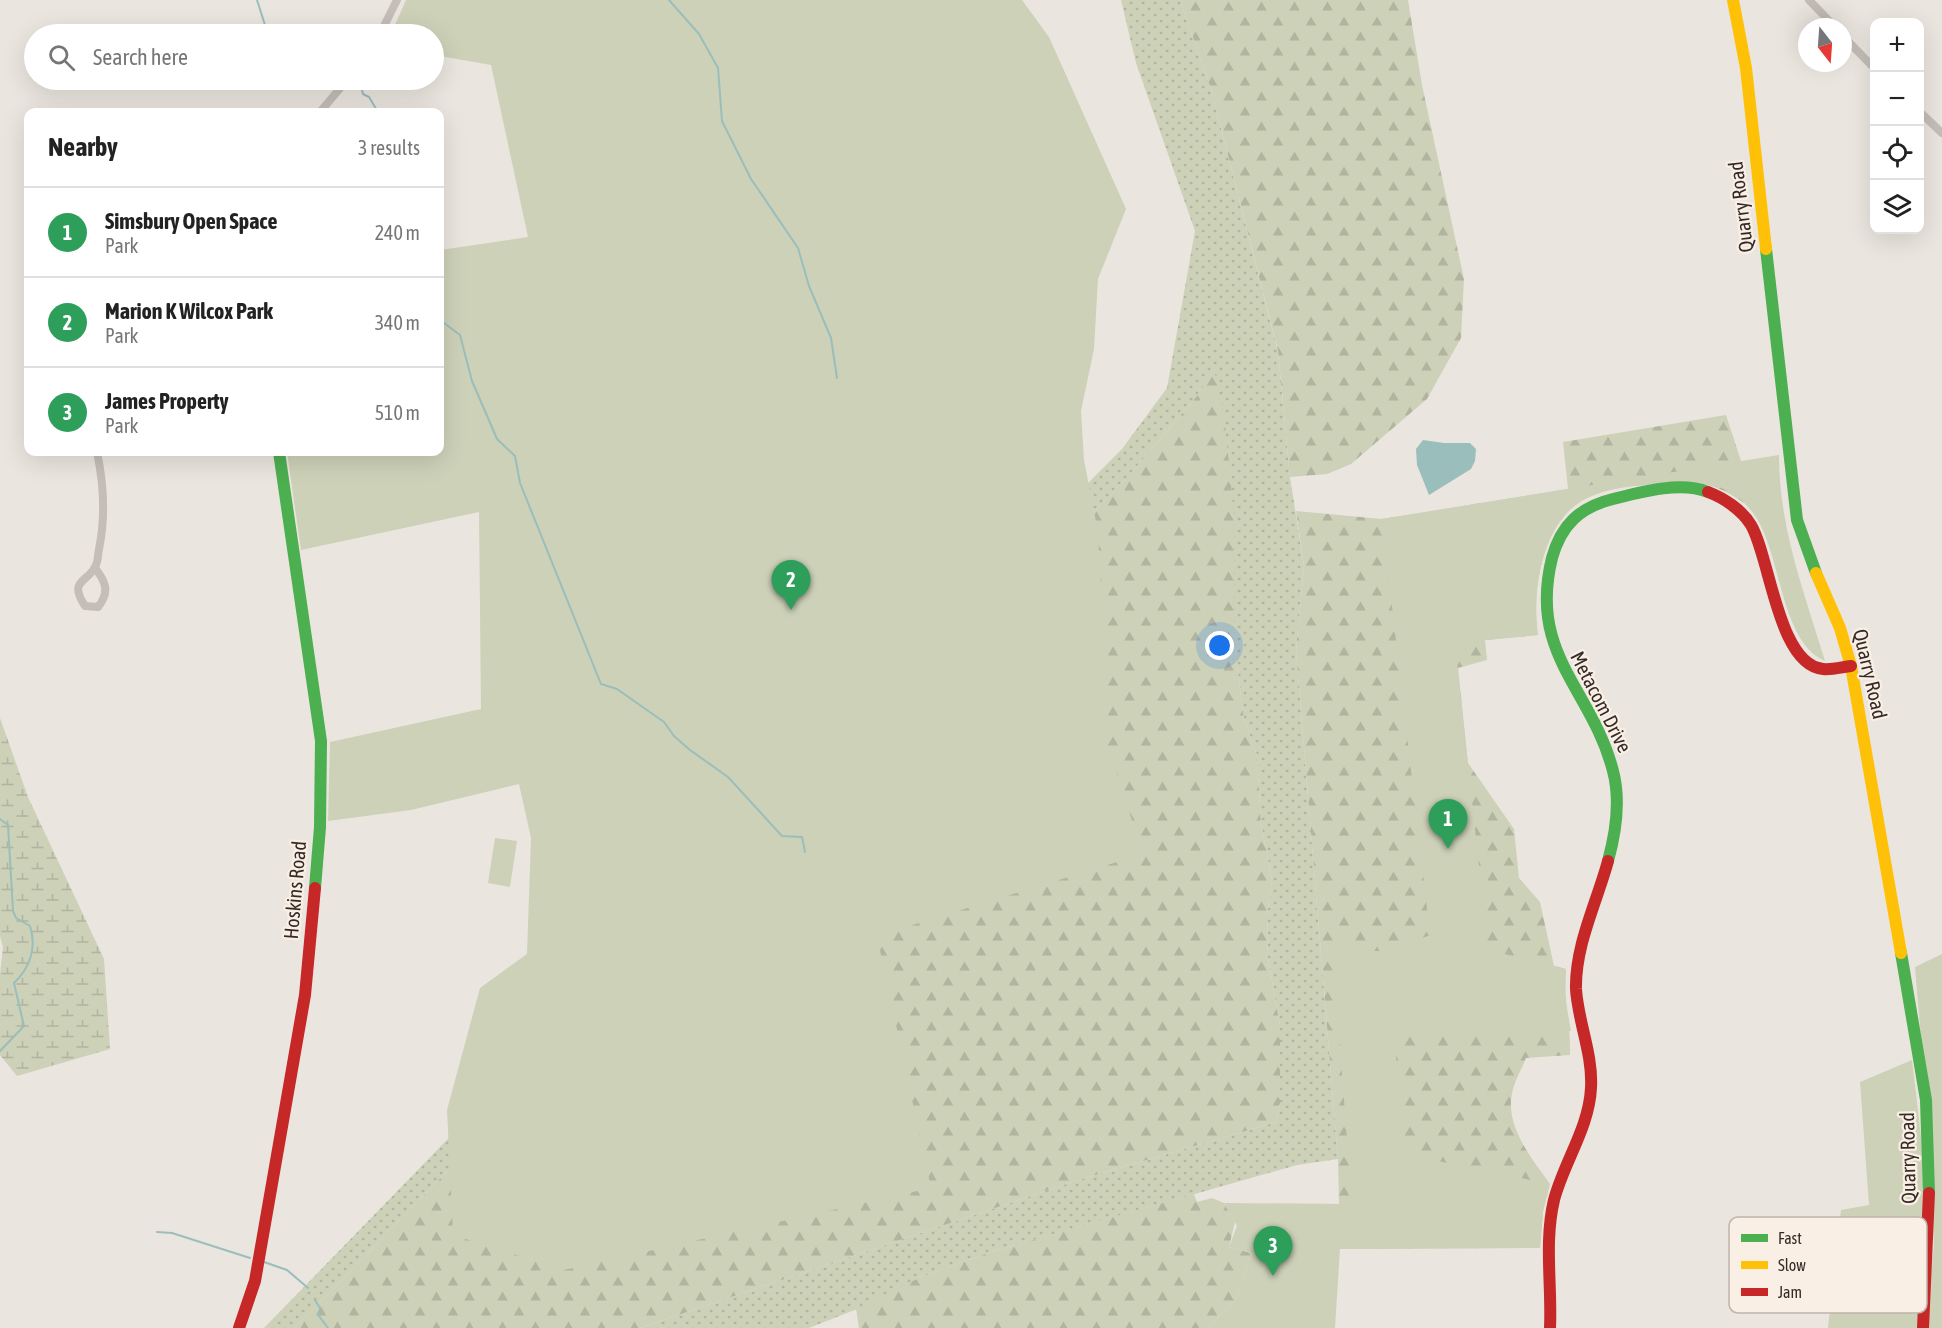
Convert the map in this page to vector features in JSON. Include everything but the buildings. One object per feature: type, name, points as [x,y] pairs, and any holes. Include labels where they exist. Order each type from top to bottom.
[{"type":"street","points":[[385,24],[397,0]]},
{"type":"street","name":"Quarry Road","points":[[1733,0],[1746,68],[1797,520],[1811,565],[1843,634],[1851,666],[1926,1100],[1930,1170],[1927,1238]]},
{"type":"street","points":[[1809,0],[1826,18]]},
{"type":"street","points":[[1852,45],[1870,63]]},
{"type":"street","points":[[323,108],[339,90]]},
{"type":"street","points":[[1924,116],[1942,133]]},
{"type":"street","points":[[95,568],[103,527],[105,490],[98,456]]},
{"type":"street","name":"Hoskins Road","points":[[239,1328],[255,1281],[305,995],[320,827],[321,741],[284,501],[279,456]]},
{"type":"street","name":"Metacom Drive","points":[[1550,1328],[1550,1247],[1554,1203],[1576,1148],[1591,1088],[1576,975],[1613,841],[1617,817],[1617,793],[1609,753],[1560,664],[1548,633],[1547,592],[1556,543],[1563,529],[1575,517],[1597,503],[1617,497],[1690,488],[1719,496],[1744,515],[1752,527],[1789,642],[1811,664],[1822,669],[1851,666]]},
{"type":"street","name":"Quarry Road","points":[[1923,1328],[1924,1313]]},
{"type":"green space","points":[[406,0],[1022,0],[1049,37],[1126,209],[1098,279],[1094,349],[1081,411],[1084,460],[1098,532],[1105,670],[1103,731],[1143,854],[877,936],[931,1188],[564,1270],[453,1235],[447,1110],[480,988],[527,954],[531,838],[519,784],[411,810],[328,821],[330,742],[481,709],[479,512],[301,550],[288,456],[444,456],[444,249],[528,237],[491,65],[444,57],[444,24],[395,24]]},
{"type":"green space","points":[[1121,0],[1180,0],[1211,89],[1278,352],[1290,477],[1304,566],[1296,651],[1338,1159],[1297,1165],[991,1252],[921,1277],[880,1300],[809,1328],[640,1328],[1072,1182],[1276,1122],[1280,1103],[1280,1026],[1268,958],[1267,915],[1272,880],[1261,824],[1257,755],[1244,719],[1234,643],[1234,559],[1214,370],[1197,396],[1126,479],[319,1303],[294,1328],[264,1328],[799,777],[1122,449],[1167,388],[1195,231],[1136,63]]},
{"type":"green space","points":[[1180,0],[1408,0],[1422,85],[1464,279],[1461,338],[1427,399],[1351,464],[1327,474],[1290,477],[1278,351],[1211,89]]},
{"type":"green space","points":[[1214,369],[1224,414],[1234,515],[1234,643],[1244,719],[1257,755],[1261,824],[1272,880],[1267,915],[1268,958],[1280,1026],[1280,1103],[1276,1122],[1072,1182],[640,1328],[294,1328],[1126,479],[1197,396]]},
{"type":"green space","points":[[1726,415],[1741,461],[1744,503],[1721,490],[1690,483],[1622,487],[1593,494],[1576,504],[1562,518],[1544,554],[1537,595],[1538,635],[1485,640],[1487,660],[1458,668],[1468,763],[1514,829],[1519,878],[1540,902],[1554,966],[1566,969],[1570,1055],[1526,1058],[1514,1085],[1511,1102],[1515,1128],[1527,1152],[1550,1184],[1543,1211],[1540,1248],[1340,1249],[1338,1159],[1296,651],[1304,566],[1296,511],[1382,519],[1568,489],[1563,442]]},
{"type":"green space","points":[[1779,455],[1780,482],[1788,534],[1825,661],[1810,650],[1798,635],[1763,529],[1753,513],[1732,493],[1708,484],[1682,482],[1611,490],[1585,499],[1574,506],[1555,529],[1544,554],[1538,581],[1536,609],[1538,635],[1455,643],[1488,950],[1566,969],[1565,997],[1571,1031],[1394,1032],[1404,1154],[1550,1184],[1543,1211],[1540,1248],[1340,1249],[1335,1328],[1207,1328],[1236,1299],[1251,1253],[1229,1247],[1237,1226],[1224,1203],[1352,1204],[1332,943],[1372,951],[1390,951],[1430,935],[1382,519]]},
{"type":"green space","points":[[0,718],[28,797],[104,959],[110,1049],[17,1076],[0,1055],[0,974],[3,947],[0,936]]},
{"type":"green space","points":[[495,838],[517,841],[510,887],[488,883]]},
{"type":"green space","points":[[1942,954],[1942,1328],[1925,1328],[1934,1244],[1930,1145],[1915,967]]},
{"type":"green space","points":[[1912,1060],[1925,1171],[1923,1217],[1840,1217],[1841,1210],[1869,1205],[1860,1082]]},
{"type":"green space","points":[[1194,1194],[1197,1202],[1212,1198],[1224,1203],[1235,1222],[1229,1247],[1251,1253],[1236,1299],[1207,1328],[859,1328],[856,1309],[921,1277],[991,1252]]},
{"type":"green space","points":[[1830,1313],[1920,1313],[1919,1328],[1828,1328]]},
{"type":"water","points":[[1423,440],[1470,443],[1476,449],[1475,461],[1471,469],[1429,495],[1417,465],[1416,449]]},
{"type":"waterway","points":[[257,0],[265,24]]},
{"type":"waterway","points":[[669,0],[699,34],[718,68],[722,121],[751,179],[798,248],[809,286],[831,338],[837,378]]},
{"type":"waterway","points":[[362,90],[376,108]]},
{"type":"waterway","points":[[444,323],[460,335],[472,381],[497,439],[515,456],[520,483],[601,684],[617,689],[664,722],[674,736],[690,750],[728,777],[782,836],[802,837],[805,852]]},
{"type":"waterway","points":[[0,819],[8,825],[13,911],[16,918],[30,926],[33,942],[28,964],[14,983],[24,1026],[0,1051]]},
{"type":"waterway","points":[[157,1232],[172,1233],[250,1258]]},
{"type":"waterway","points":[[264,1262],[287,1270],[308,1288]]},
{"type":"waterway","points":[[315,1300],[320,1308],[319,1316],[328,1328]]},
{"type":"traffic: fast","points":[[1766,249],[1797,520],[1816,573]]},
{"type":"traffic: fast","points":[[280,456],[321,741],[320,827],[315,888]]},
{"type":"traffic: fast","points":[[1608,861],[1616,816],[1617,794],[1613,771],[1603,742],[1555,646],[1548,621],[1547,592],[1552,558],[1567,527],[1582,512],[1601,502],[1660,489],[1685,487],[1708,492]]},
{"type":"traffic: fast","points":[[1901,953],[1926,1100],[1929,1193]]},
{"type":"traffic: slow","points":[[1733,0],[1746,68],[1766,249]]},
{"type":"traffic: slow","points":[[1816,573],[1840,628],[1851,666],[1901,953]]},
{"type":"traffic: jam","points":[[1708,492],[1732,505],[1751,525],[1758,540],[1777,608],[1795,649],[1808,663],[1823,669],[1851,666]]},
{"type":"traffic: jam","points":[[1550,1328],[1549,1232],[1551,1216],[1558,1186],[1586,1117],[1591,1088],[1590,1063],[1577,1001],[1579,956],[1608,861]]},
{"type":"traffic: jam","points":[[239,1328],[255,1281],[305,995],[315,888]]},
{"type":"traffic: jam","points":[[1927,1238],[1929,1193]]},
{"type":"traffic: jam","points":[[1923,1328],[1924,1313]]},
{"type":"place","name":"Marion K Wilcox Park","points":[[791,610]]},
{"type":"place","name":"Simsbury Open Space","points":[[1448,849]]},
{"type":"place","name":"James Property","points":[[1273,1276]]}]
